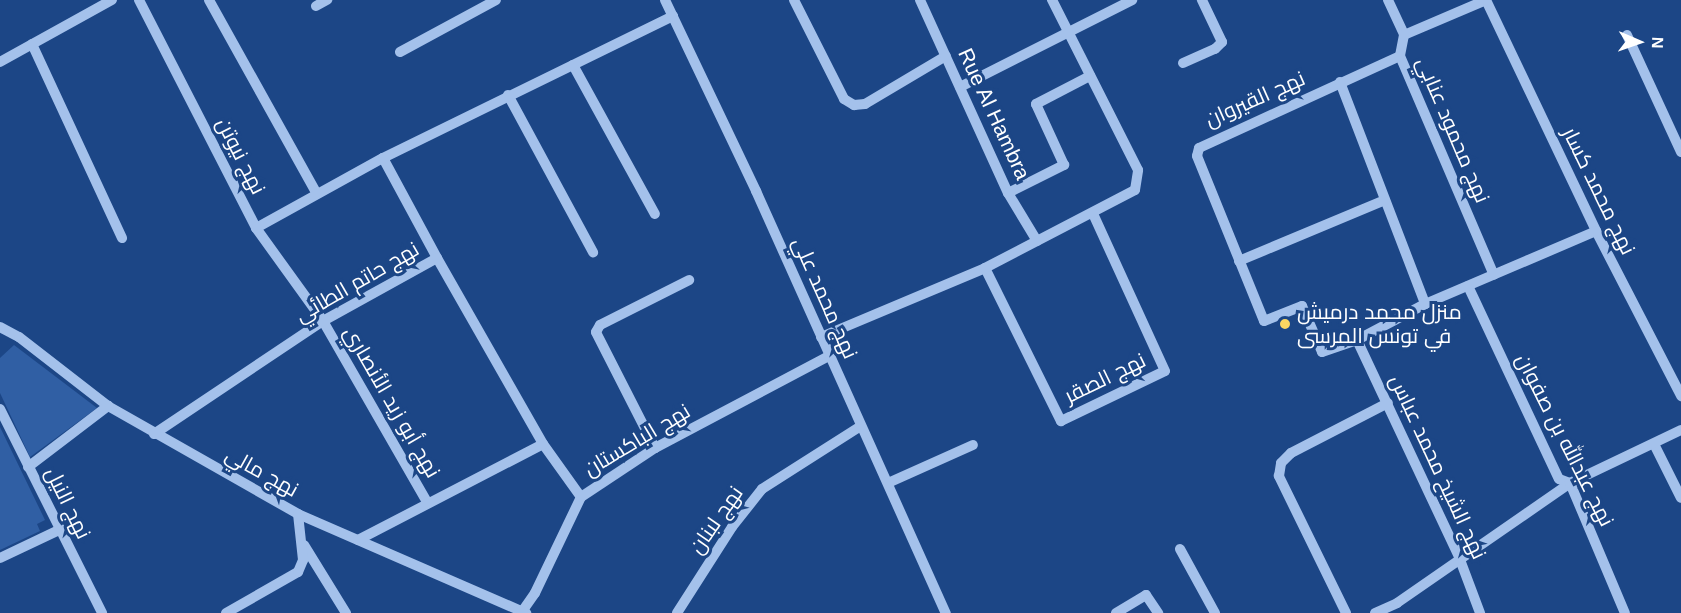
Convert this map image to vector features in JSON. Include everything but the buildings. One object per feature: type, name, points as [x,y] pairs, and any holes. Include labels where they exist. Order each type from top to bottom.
[{"type":"street","points":[[0,62],[112,0]]},
{"type":"street","name":"نهج نيوتن","points":[[139,0],[256,228],[323,321]]},
{"type":"street","points":[[209,0],[316,192]]},
{"type":"street","points":[[316,6],[327,0]]},
{"type":"street","points":[[400,52],[496,0]]},
{"type":"street","name":"نهج محمد علي","points":[[665,0],[946,613]]},
{"type":"street","points":[[794,0],[844,99],[854,105],[865,104],[946,56]]},
{"type":"street","name":"Rue Al Hambra","points":[[920,0],[1008,193],[1037,241]]},
{"type":"street","points":[[821,338],[985,268],[1093,214],[1135,190],[1138,170],[1052,0]]},
{"type":"street","points":[[1183,63],[1215,49],[1222,42],[1202,0]]},
{"type":"street","name":"نهج محمود عنابي","points":[[1388,0],[1404,35],[1400,56],[1494,275]]},
{"type":"street","points":[[1404,35],[1486,0]]},
{"type":"street","name":"نهج محمد كسار","points":[[1486,0],[1596,231],[1681,396]]},
{"type":"street","points":[[960,87],[1126,1]]},
{"type":"street","points":[[256,228],[316,192],[508,95],[673,16]]},
{"type":"street","points":[[1627,35],[1681,152]]},
{"type":"street","points":[[32,44],[122,238]]},
{"type":"street","name":"نهج القيروان","points":[[1357,340],[1322,351],[1302,306],[1264,321],[1197,156],[1199,148],[1400,56]]},
{"type":"street","points":[[573,65],[655,214]]},
{"type":"street","points":[[1008,193],[1064,165],[1036,104],[1090,76]]},
{"type":"street","points":[[1340,82],[1425,304]]},
{"type":"street","points":[[508,95],[593,252]]},
{"type":"street","points":[[383,158],[437,258]]},
{"type":"street","points":[[1239,261],[1385,200]]},
{"type":"street","name":"نهج الصقر","points":[[985,268],[1061,421],[1165,371],[1093,214]]},
{"type":"street","points":[[1357,340],[1425,304],[1596,231]]},
{"type":"street","name":"نهج حاتم الطائي","points":[[154,434],[323,321],[437,258],[543,444],[581,497]]},
{"type":"street","points":[[655,448],[596,332],[600,325],[688,280]]},
{"type":"street","name":"نهج عبدالله بن صفوان","points":[[1468,286],[1560,479],[1570,483],[1625,613]]},
{"type":"street","name":"نهج أبو زيد الأنصاري","points":[[323,321],[427,502]]},
{"type":"street","name":"نهج مالي","points":[[0,327],[18,337],[108,406],[298,514],[523,612]]},
{"type":"street","name":"نهج الشيخ محمد عباس","points":[[1357,340],[1459,557],[1480,613]]},
{"type":"street","name":"نهج الباكستان","points":[[523,612],[581,497],[655,448],[829,356]]},
{"type":"street","points":[[1346,613],[1278,476],[1281,463],[1291,453],[1388,403]]},
{"type":"street","points":[[28,467],[108,406]]},
{"type":"street","name":"نهج النيل","points":[[0,409],[102,613]]},
{"type":"street","name":"نهج لبنان","points":[[677,613],[732,526],[762,489],[861,426]]},
{"type":"street","points":[[1375,613],[1397,603],[1459,557],[1570,483],[1681,430]]},
{"type":"street","points":[[358,540],[427,502],[543,444]]},
{"type":"street","points":[[1654,444],[1681,498]]},
{"type":"street","points":[[888,483],[973,445]]},
{"type":"street","points":[[226,613],[298,572],[303,560],[304,545],[298,514]]},
{"type":"street","points":[[0,558],[59,530]]},
{"type":"street","points":[[304,545],[346,613]]},
{"type":"street","points":[[1180,549],[1214,612]]},
{"type":"street","points":[[1116,613],[1146,595],[1158,613]]},
{"type":"shaded area","points":[[14,345],[97,408],[30,457],[0,393],[0,358]]},
{"type":"shaded area","points":[[0,427],[45,520],[37,524],[40,531],[0,550]]},
{"type":"place","name":"منزل محمد درميش في تونس المرسى","points":[[1285,324]]}]
